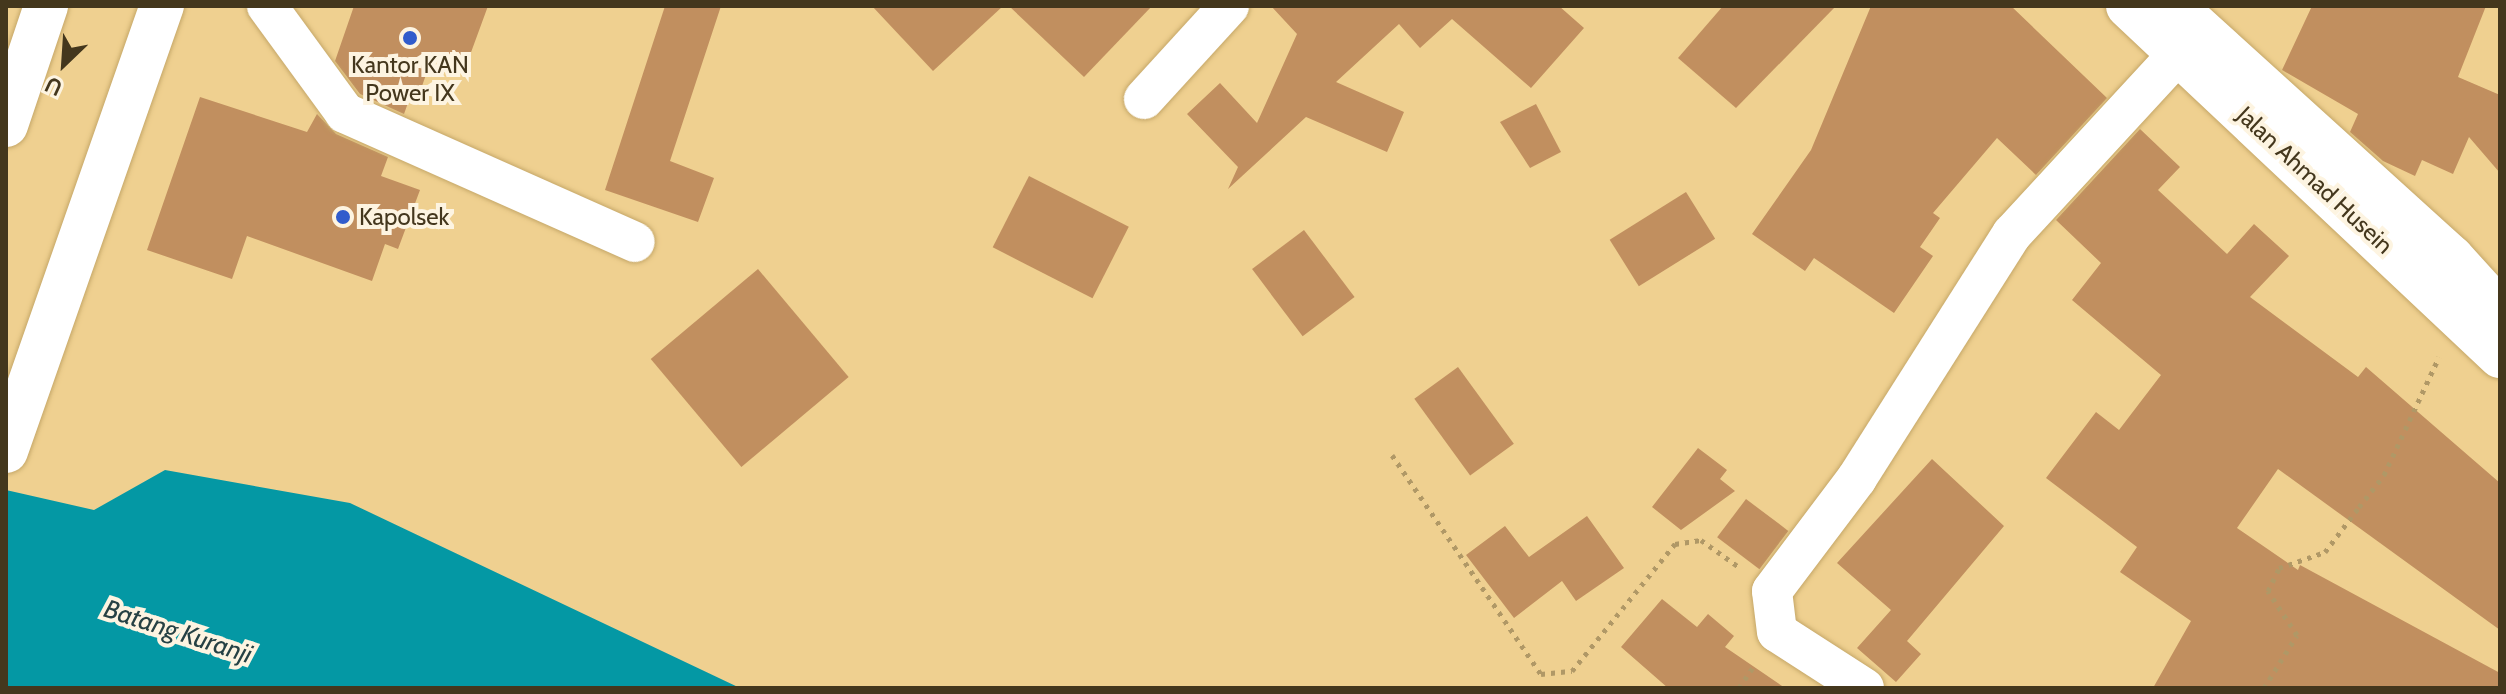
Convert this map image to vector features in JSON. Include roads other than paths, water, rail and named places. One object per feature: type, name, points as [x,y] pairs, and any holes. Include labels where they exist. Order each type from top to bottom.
[{"type":"main road","points":[[6,125],[46,6]]},
{"type":"main road","name":"Jalan Ahmad Husein","points":[[2128,6],[2480,312]]},
{"type":"main road","name":"Jalan Ahmad Husein","points":[[2174,6],[2452,258],[2500,356]]},
{"type":"main road","points":[[6,451],[160,12]]},
{"type":"street","points":[[267,6],[345,113],[635,242]]},
{"type":"street","points":[[1144,99],[1229,6]]},
{"type":"street","points":[[1864,688],[1777,632],[1772,591],[1857,478],[2012,234],[2179,53]]},
{"type":"water","name":"Batang Kuranji","points":[[165,470],[350,503],[740,688],[6,688],[6,490],[94,510]]},
{"type":"place","name":"Kantor KAN Power IX","points":[[410,38]]},
{"type":"place","name":"Kapolsek","points":[[343,217]]}]
